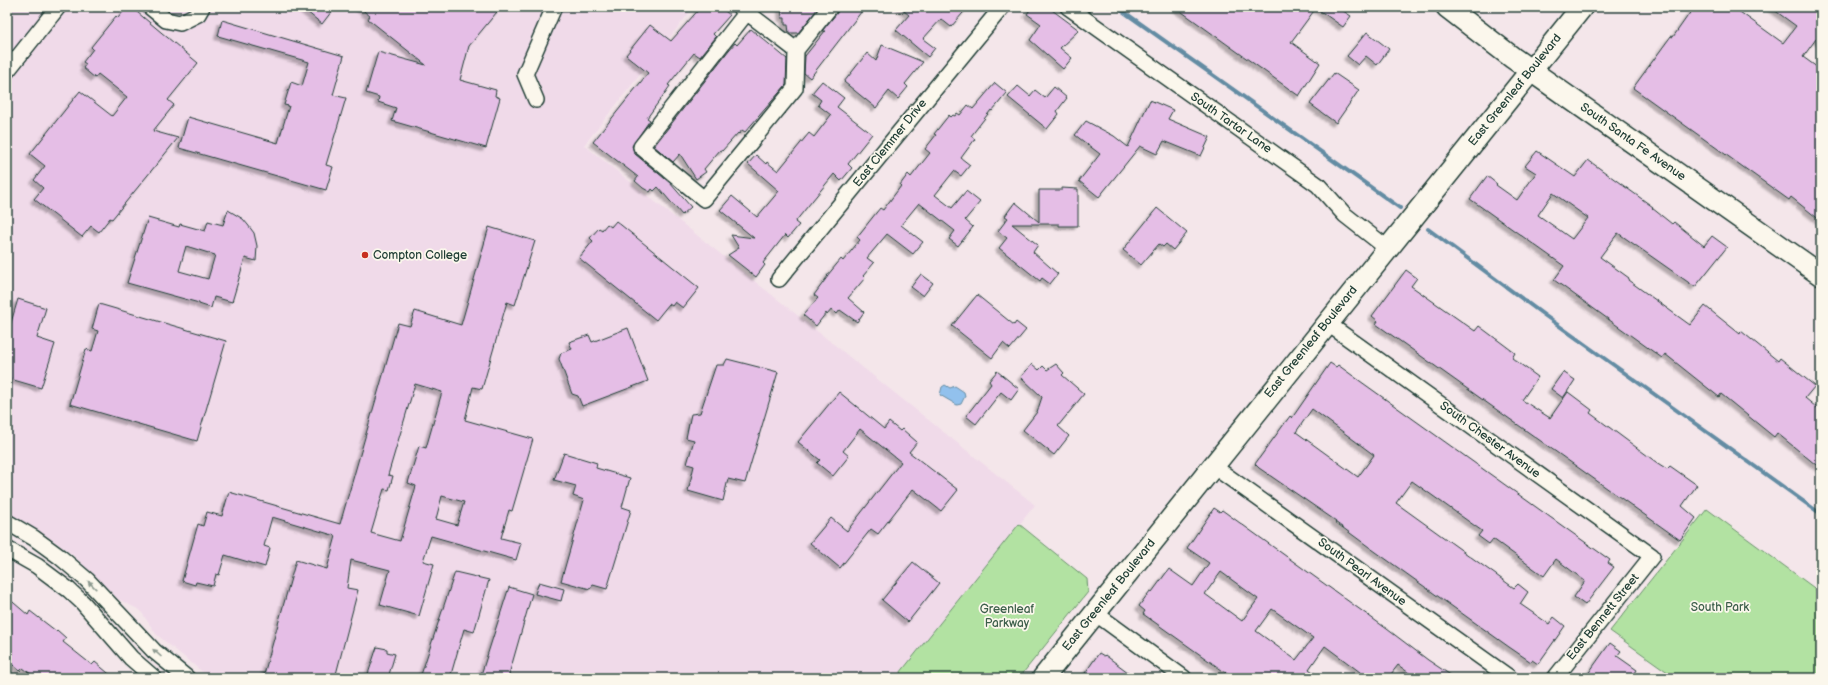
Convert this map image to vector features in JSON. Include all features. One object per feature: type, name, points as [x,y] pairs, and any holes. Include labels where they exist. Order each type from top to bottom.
[{"type":"street","points":[[7,71],[58,7]]},
{"type":"street","points":[[150,7],[166,20],[180,23],[198,14],[202,7]]},
{"type":"street","points":[[536,100],[525,74],[554,7]]},
{"type":"street","points":[[796,50],[744,10],[641,147],[704,199],[795,88],[796,50],[830,7]]},
{"type":"street","name":"East Clemmer Drive","points":[[779,279],[1002,7]]},
{"type":"street","name":"South Tartar Lane","points":[[1068,7],[1318,185],[1345,215],[1387,248]]},
{"type":"street","name":"South Santa Fe Avenue","points":[[1447,7],[1530,70],[1821,275]]},
{"type":"street","name":"East Greenleaf Boulevard","points":[[1043,678],[1582,7]]},
{"type":"street","name":"South Chester Avenue","points":[[1327,323],[1652,556]]},
{"type":"street","name":"South Pearl Avenue","points":[[1213,466],[1510,678]]},
{"type":"street","points":[[7,522],[44,545],[87,580],[154,651],[187,678]]},
{"type":"street","points":[[7,549],[37,566],[69,590],[83,603],[131,658],[154,678]]},
{"type":"street","name":"East Bennett Street","points":[[1554,678],[1652,556]]},
{"type":"street","points":[[1095,613],[1184,678]]},
{"type":"shaded area","name":"Compton College","points":[[7,7],[694,7],[584,145],[1035,505],[896,678],[210,678],[156,634],[140,610],[118,599],[72,554],[51,539],[7,512]]},
{"type":"green space","name":"South Park","points":[[1707,509],[1821,593],[1821,678],[1676,678],[1610,631]]},
{"type":"green space","name":"Greenleaf Parkway","points":[[1019,524],[1087,579],[1088,592],[1019,678],[896,678]]},
{"type":"water","points":[[945,385],[950,388],[955,386],[964,392],[965,396],[961,404],[957,405],[940,395],[942,387]]},
{"type":"building","points":[[127,7],[131,7],[198,63],[168,100],[174,105],[153,131],[178,138],[112,219],[110,218],[99,232],[91,226],[82,237],[34,199],[43,188],[34,180],[45,166],[30,154],[80,91],[112,116],[127,97],[98,74],[95,78],[83,68],[86,64],[83,62],[93,49],[91,47],[116,16],[118,18]]},
{"type":"building","points":[[301,7],[335,7],[322,24]]},
{"type":"building","points":[[359,7],[501,7],[469,46],[460,80],[496,90],[495,96],[500,98],[486,148],[392,121],[396,108],[378,102],[379,97],[366,93],[378,52],[426,65],[368,19],[370,16]]},
{"type":"building","points":[[701,7],[720,7],[730,15],[713,34],[716,37],[700,57],[694,53],[668,85],[670,86],[647,118],[650,120],[632,146],[635,154],[670,183],[691,207],[682,215],[658,187],[654,191],[652,189],[650,192],[643,188],[635,181],[638,177],[593,142],[648,73],[626,55],[650,25],[671,41]]},
{"type":"building","points":[[781,7],[819,7],[798,33],[789,33],[788,25],[785,25],[785,18],[782,18]]},
{"type":"building","points":[[839,7],[865,7],[810,78],[804,73],[805,56],[825,31],[822,31],[837,13]]},
{"type":"building","points":[[899,7],[968,7],[951,27],[941,19],[923,39],[935,48],[928,57],[896,30],[909,15]]},
{"type":"building","points":[[1032,7],[1048,7],[1079,30],[1060,48],[1072,58],[1063,69],[1030,40],[1041,24],[1027,14]]},
{"type":"building","points":[[1175,7],[1337,7],[1351,16],[1343,27],[1316,8],[1291,42],[1320,63],[1299,96]]},
{"type":"building","points":[[1694,7],[1733,7],[1783,43],[1796,26],[1770,7],[1821,7],[1821,43],[1816,39],[1803,57],[1821,70],[1821,221],[1791,197],[1789,200],[1633,88],[1671,36],[1673,37]]},
{"type":"building","points":[[222,20],[344,56],[333,95],[346,98],[326,165],[333,167],[326,190],[179,148],[188,117],[278,143],[289,106],[284,105],[291,82],[302,86],[309,62],[218,36]]},
{"type":"building","points":[[751,29],[787,59],[786,85],[745,132],[742,130],[722,151],[720,150],[704,169],[706,172],[696,179],[680,154],[673,162],[654,146],[729,50],[735,43],[737,45]]},
{"type":"building","points":[[1367,32],[1389,49],[1377,65],[1366,56],[1358,65],[1347,56]]},
{"type":"building","points":[[882,45],[923,62],[905,84],[908,87],[898,99],[889,91],[876,108],[844,82],[867,53],[876,61]]},
{"type":"building","points":[[1334,73],[1359,90],[1336,123],[1310,104]]},
{"type":"building","points":[[822,81],[844,98],[837,107],[872,134],[848,164],[852,168],[841,181],[834,174],[795,222],[799,225],[788,238],[785,235],[763,263],[765,265],[756,277],[728,255],[739,248],[731,235],[754,238],[720,210],[732,196],[757,217],[779,191],[748,164],[756,155],[766,164],[767,162],[778,171],[809,133],[814,137],[831,115],[818,105],[821,100],[812,93]]},
{"type":"building","points":[[995,83],[1007,93],[992,111],[991,110],[971,136],[975,139],[961,158],[970,165],[961,176],[954,171],[935,195],[952,208],[966,191],[980,202],[965,220],[973,227],[958,246],[949,239],[955,231],[919,203],[901,225],[923,242],[913,254],[887,234],[867,258],[874,263],[863,276],[865,278],[848,298],[864,312],[857,322],[840,310],[837,314],[832,309],[827,315],[826,313],[816,326],[803,315],[818,298],[814,295],[827,276],[841,259],[843,261],[860,240],[857,237],[880,208],[883,210],[908,174],[911,177],[930,153],[925,149],[936,135],[934,134],[949,115],[951,117],[953,115],[955,116],[957,113],[960,115],[968,105],[973,109]]},
{"type":"building","points":[[1018,86],[1030,96],[1035,90],[1045,98],[1054,87],[1067,98],[1057,111],[1059,114],[1047,129],[1008,97]]},
{"type":"building","points":[[1150,100],[1173,110],[1168,119],[1210,137],[1201,156],[1164,141],[1157,154],[1140,146],[1099,197],[1079,181],[1100,154],[1075,135],[1086,121],[1114,136],[1128,147]]},
{"type":"building","points":[[1537,151],[1575,177],[1588,160],[1653,207],[1652,208],[1672,224],[1674,222],[1704,246],[1712,236],[1727,247],[1695,287],[1618,233],[1600,257],[1629,278],[1628,280],[1690,325],[1705,306],[1740,334],[1741,331],[1778,361],[1780,358],[1815,386],[1805,398],[1821,411],[1821,469],[1777,433],[1774,437],[1721,394],[1719,397],[1665,354],[1662,358],[1554,280],[1564,266],[1470,199],[1487,176],[1497,184],[1496,185],[1517,200],[1536,173],[1525,166]],"holes":[[[1553,193],[1588,218],[1572,239],[1538,215]]]},
{"type":"building","points":[[1062,188],[1078,189],[1078,226],[1059,226],[1059,224],[1012,224],[1038,245],[1033,252],[1058,274],[1050,284],[1042,278],[1040,281],[999,248],[1007,238],[998,231],[1008,218],[1005,216],[1015,202],[1039,222],[1039,190],[1062,190]]},
{"type":"building","points":[[1157,208],[1187,233],[1173,250],[1166,244],[1163,247],[1159,244],[1141,265],[1123,250]]},
{"type":"building","points":[[228,210],[243,219],[248,225],[254,233],[257,246],[256,261],[245,258],[232,302],[214,297],[211,308],[199,303],[127,283],[148,218],[179,227],[180,224],[205,231],[208,221],[223,225]],"holes":[[[186,246],[215,255],[208,279],[179,271]]]},
{"type":"building","points":[[616,221],[699,288],[683,308],[675,302],[672,306],[669,304],[656,320],[579,258],[593,241],[590,238],[599,228],[602,230],[607,224],[611,227]]},
{"type":"building","points":[[489,227],[535,241],[515,305],[507,302],[482,389],[473,387],[465,420],[533,439],[512,511],[509,510],[501,538],[521,543],[516,560],[431,536],[423,561],[434,564],[419,616],[380,605],[390,570],[351,560],[347,588],[358,590],[335,678],[263,678],[296,560],[327,569],[336,536],[272,517],[264,546],[270,548],[265,567],[225,555],[219,575],[216,574],[213,586],[196,582],[195,585],[182,581],[198,524],[203,526],[207,512],[222,516],[229,492],[340,524],[398,323],[410,326],[415,311],[461,325]],"holes":[[[415,384],[442,392],[426,448],[419,446],[408,483],[416,486],[400,541],[371,533],[384,489],[389,490],[393,476],[388,475]],[[442,496],[464,502],[457,525],[436,519]]]},
{"type":"building","points":[[1406,270],[1417,278],[1411,286],[1475,331],[1479,326],[1515,353],[1512,358],[1538,377],[1522,400],[1550,418],[1568,392],[1592,410],[1590,413],[1656,462],[1667,469],[1670,466],[1697,485],[1682,506],[1696,518],[1680,540],[1376,324],[1378,321],[1372,316]]},
{"type":"building","points":[[921,274],[933,283],[923,296],[911,287]]},
{"type":"building","points":[[977,295],[1014,325],[1016,322],[1026,330],[1010,349],[1003,343],[992,358],[952,326]]},
{"type":"building","points":[[18,299],[46,308],[37,338],[55,344],[41,388],[7,378],[7,336]]},
{"type":"building","points":[[99,304],[226,341],[197,441],[70,404],[86,349],[92,351],[98,331],[92,329]]},
{"type":"building","points":[[628,328],[648,381],[582,406],[578,396],[572,394],[559,359],[561,353],[572,349],[569,342],[589,335],[592,342]]},
{"type":"building","points":[[727,359],[778,372],[745,483],[728,479],[723,501],[688,491],[694,466],[687,464],[694,440],[686,438],[691,414],[700,413],[716,365],[724,365]]},
{"type":"building","points":[[1330,363],[1336,367],[1338,365],[1610,560],[1608,563],[1614,567],[1585,605],[1574,597],[1585,581],[1556,559],[1544,576],[1493,539],[1489,544],[1478,536],[1482,531],[1412,481],[1396,503],[1514,588],[1518,584],[1528,592],[1520,604],[1549,624],[1554,617],[1565,626],[1538,664],[1532,660],[1531,662],[1255,464],[1290,416],[1292,418]],"holes":[[[1312,409],[1374,455],[1358,477],[1296,432]]]},
{"type":"building","points":[[1032,364],[1039,370],[1043,366],[1047,370],[1056,364],[1064,373],[1062,375],[1084,394],[1058,426],[1069,436],[1054,455],[1023,430],[1037,412],[1042,397],[1021,377]]},
{"type":"building","points":[[997,371],[1019,389],[1011,400],[1001,392],[976,424],[966,416],[991,384],[989,381]]},
{"type":"building","points":[[1563,372],[1575,380],[1563,398],[1551,389]]},
{"type":"building","points":[[839,392],[884,429],[889,422],[900,431],[902,429],[917,442],[909,452],[958,490],[941,511],[913,489],[878,534],[871,529],[840,568],[810,543],[831,518],[847,531],[901,462],[860,429],[843,451],[849,456],[833,476],[817,463],[820,460],[798,442]]},
{"type":"building","points":[[564,453],[597,463],[596,468],[630,478],[622,507],[631,510],[607,589],[593,585],[590,589],[561,581],[584,500],[573,496],[576,486],[554,480]]},
{"type":"building","points":[[1214,508],[1220,512],[1222,510],[1455,678],[1416,678],[1398,665],[1388,678],[1368,678],[1325,646],[1309,669],[1321,678],[1233,678],[1143,614],[1145,611],[1139,606],[1150,591],[1152,592],[1169,569],[1193,586],[1209,563],[1187,548]],"holes":[[[1221,572],[1258,599],[1242,621],[1205,594]],[[1272,609],[1313,638],[1296,660],[1256,631]]]},
{"type":"building","points":[[913,562],[939,583],[908,622],[882,600]]},
{"type":"building","points":[[455,572],[489,580],[474,632],[464,629],[450,678],[420,678]]},
{"type":"building","points":[[539,582],[564,589],[561,601],[535,594]]},
{"type":"building","points":[[509,587],[532,594],[508,678],[480,678]]},
{"type":"building","points":[[7,597],[28,615],[30,611],[56,631],[57,630],[66,638],[63,642],[92,665],[95,662],[114,678],[36,678],[23,668],[20,671],[7,660]]},
{"type":"building","points":[[1610,643],[1621,651],[1617,656],[1637,670],[1632,678],[1585,678]]},
{"type":"building","points":[[377,647],[387,649],[387,652],[395,654],[388,678],[368,674]]},
{"type":"building","points":[[1099,653],[1104,656],[1105,655],[1136,678],[1092,678],[1085,673]]},
{"type":"waterway","points":[[1117,7],[1400,208]]},
{"type":"waterway","points":[[1428,229],[1544,315],[1821,514]]},
{"type":"place","name":"Compton College","points":[[365,255]]}]
